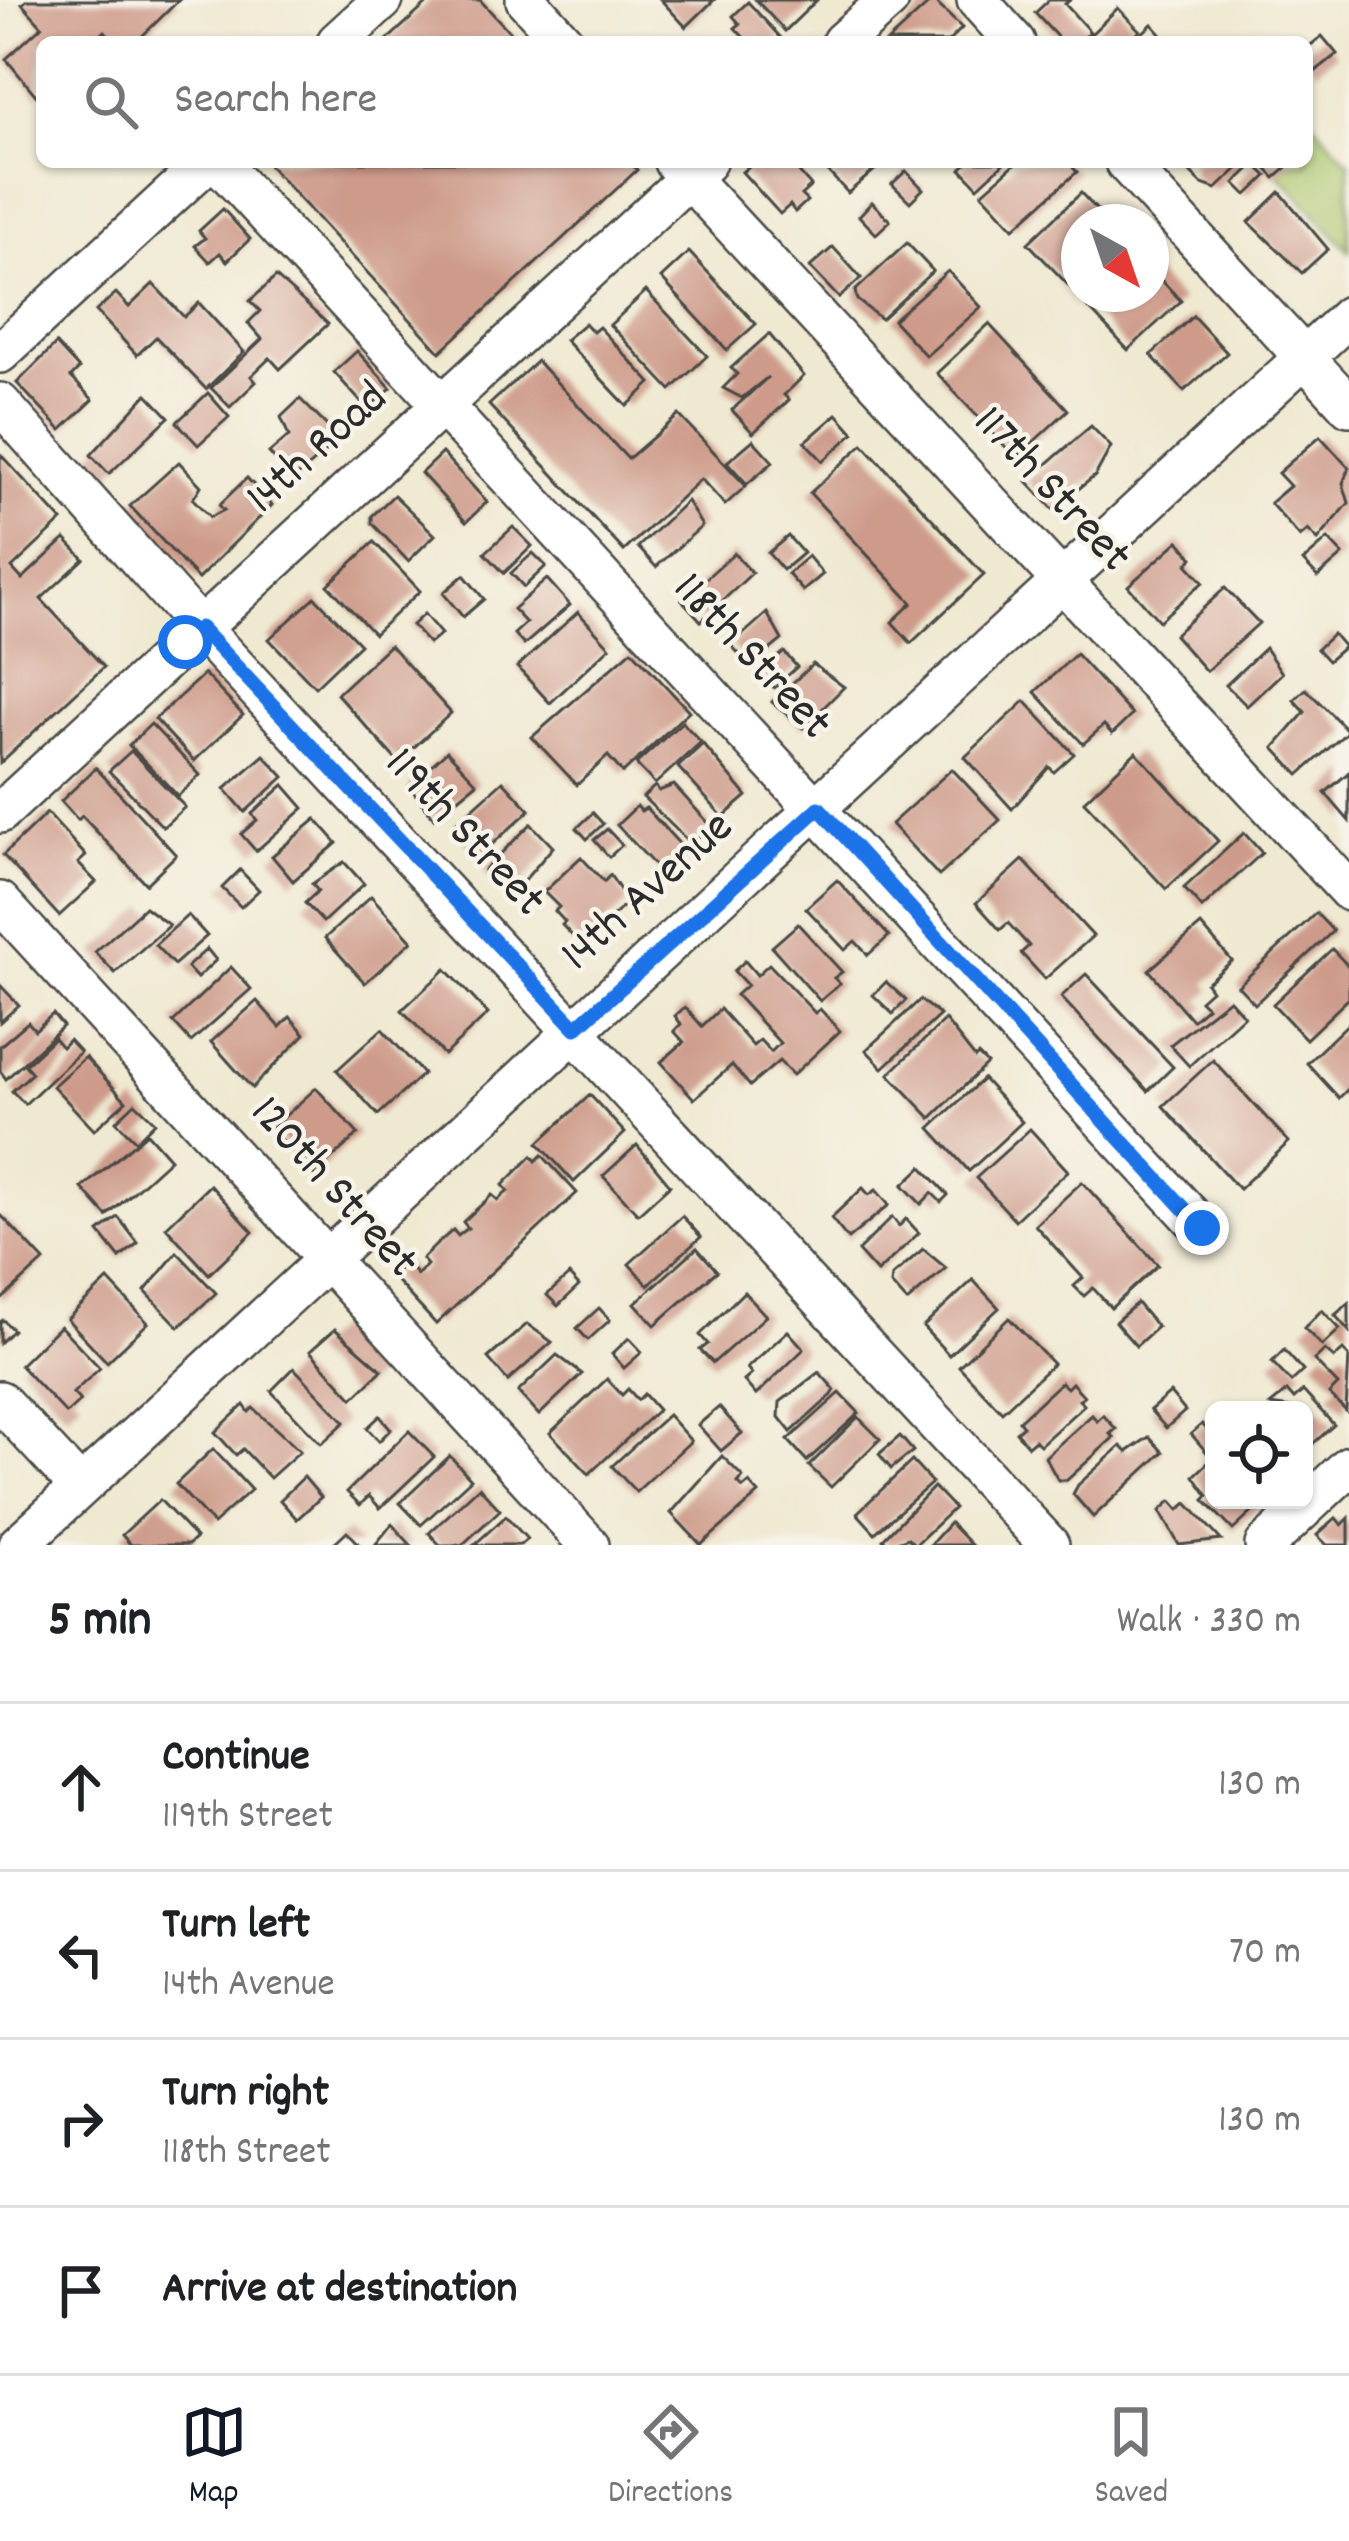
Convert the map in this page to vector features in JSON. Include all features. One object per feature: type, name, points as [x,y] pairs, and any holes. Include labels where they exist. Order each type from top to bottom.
[{"type":"street","points":[[344,36],[383,0]]},
{"type":"street","points":[[526,0],[559,36]]},
{"type":"street","points":[[849,36],[889,0]]},
{"type":"street","points":[[977,0],[1010,36]]},
{"type":"street","points":[[0,353],[200,168]]},
{"type":"street","name":"118th Street","points":[[224,168],[1202,1228]]},
{"type":"street","name":"14th Road","points":[[0,813],[445,404],[689,168]]},
{"type":"street","name":"117th Street","points":[[691,168],[1349,891]]},
{"type":"street","points":[[1130,168],[1349,406]]},
{"type":"street","name":"14th Avenue","points":[[37,1539],[80,1487],[1349,316]]},
{"type":"street","name":"119th Street","points":[[0,404],[200,628],[576,1028],[1049,1545]]},
{"type":"street","name":"120th Street","points":[[0,902],[328,1259],[579,1542]]},
{"type":"street","points":[[0,1401],[80,1487]]},
{"type":"street","points":[[1265,1545],[1349,1466]]},
{"type":"green space","points":[[1313,122],[1349,162],[1349,251],[1273,168],[1313,168]]},
{"type":"building","points":[[27,0],[179,0],[142,36],[110,36],[105,31],[100,36],[36,36],[36,96],[6,59],[42,26],[22,4]]},
{"type":"building","points":[[431,0],[480,0],[513,36],[392,36]]},
{"type":"building","points":[[661,0],[714,0],[686,27]]},
{"type":"building","points":[[756,0],[817,0],[785,31]]},
{"type":"building","points":[[933,0],[962,28],[954,36],[894,36]]},
{"type":"building","points":[[1049,0],[1070,0],[1065,4],[1090,32],[1056,36],[1035,13]]},
{"type":"building","points":[[748,2],[779,36],[742,36],[733,16]]},
{"type":"building","points":[[1118,8],[1140,31],[1135,36],[1089,36]]},
{"type":"building","points":[[1152,24],[1163,36],[1139,36]]},
{"type":"building","points":[[1322,36],[1337,54],[1316,71],[1313,67],[1313,43]]},
{"type":"building","points":[[271,168],[635,168],[637,170],[440,352]]},
{"type":"building","points":[[747,168],[795,168],[811,186],[801,195],[807,201],[795,212],[790,205],[780,214],[742,172]]},
{"type":"building","points":[[825,168],[877,168],[848,193]]},
{"type":"building","points":[[962,168],[999,168],[978,187]]},
{"type":"building","points":[[1010,168],[1073,168],[1077,172],[1014,228],[982,193]]},
{"type":"building","points":[[1195,168],[1239,168],[1216,189],[1190,172]]},
{"type":"building","points":[[1251,168],[1259,168],[1267,176],[1247,195],[1235,183]]},
{"type":"building","points":[[1266,168],[1286,168],[1275,178]]},
{"type":"building","points":[[906,171],[923,189],[910,202],[892,184]]},
{"type":"building","points":[[1280,192],[1328,249],[1302,273],[1249,222]]},
{"type":"building","points":[[1081,193],[1091,204],[1069,204]]},
{"type":"building","points":[[872,202],[890,221],[876,234],[859,216]]},
{"type":"building","points":[[223,209],[250,239],[227,261],[220,253],[210,262],[195,246],[205,238],[199,231]]},
{"type":"building","points":[[1061,212],[1061,278],[1028,243]]},
{"type":"building","points":[[907,243],[933,271],[881,319],[857,300],[855,291]]},
{"type":"building","points":[[833,247],[861,278],[839,298],[810,267]]},
{"type":"building","points":[[689,252],[756,324],[727,350],[661,278]]},
{"type":"building","points":[[948,271],[981,307],[926,356],[893,320]]},
{"type":"building","points":[[276,277],[328,324],[280,369],[270,358],[251,376],[256,382],[230,407],[211,388],[262,339],[248,323],[260,311],[250,301]]},
{"type":"building","points":[[153,284],[184,317],[199,303],[244,352],[206,389],[156,337],[137,355],[96,311],[116,293],[129,307]]},
{"type":"building","points":[[1169,288],[1181,301],[1128,350],[1092,312],[1169,312]]},
{"type":"building","points":[[646,291],[707,356],[671,390],[610,325]]},
{"type":"building","points":[[1193,316],[1227,353],[1184,391],[1151,355]]},
{"type":"building","points":[[585,323],[593,332],[599,327],[651,383],[627,406],[565,340]]},
{"type":"building","points":[[989,324],[1068,410],[1016,458],[937,373]]},
{"type":"building","points":[[769,334],[804,376],[784,395],[789,400],[753,433],[732,410],[768,377],[742,398],[723,388],[737,374],[731,368]]},
{"type":"building","points":[[56,344],[79,369],[71,377],[93,400],[61,430],[17,383]]},
{"type":"building","points":[[357,351],[391,388],[367,409],[334,372]]},
{"type":"building","points":[[537,361],[628,459],[679,415],[746,486],[725,505],[701,479],[624,551],[489,405]]},
{"type":"building","points":[[208,393],[229,417],[198,445],[177,422]]},
{"type":"building","points":[[147,394],[169,417],[109,474],[91,455]]},
{"type":"building","points":[[300,399],[340,439],[293,480],[269,453],[289,436],[281,417]]},
{"type":"building","points":[[837,414],[854,433],[823,461],[805,442]]},
{"type":"building","points":[[1091,426],[1111,447],[1095,476],[1053,509],[1027,481]]},
{"type":"building","points":[[1320,436],[1349,468],[1343,483],[1349,503],[1318,540],[1308,530],[1300,537],[1270,503],[1290,486],[1278,473]]},
{"type":"building","points":[[753,440],[773,462],[747,484],[727,462]]},
{"type":"building","points":[[863,444],[984,575],[911,643],[892,622],[912,603],[810,493]]},
{"type":"building","points":[[442,453],[487,502],[466,522],[421,473]]},
{"type":"building","points":[[0,454],[62,521],[12,568],[22,579],[65,539],[84,559],[41,599],[104,667],[0,763]]},
{"type":"building","points":[[179,462],[201,486],[193,499],[210,517],[224,510],[219,505],[247,478],[272,505],[198,579],[130,506]]},
{"type":"building","points":[[394,495],[435,535],[408,561],[372,523],[372,516]]},
{"type":"building","points":[[687,501],[702,526],[656,567],[638,547]]},
{"type":"building","points":[[513,527],[532,546],[504,573],[485,553]]},
{"type":"building","points":[[788,536],[803,553],[783,570],[768,553]]},
{"type":"building","points":[[1328,539],[1343,555],[1318,577],[1303,561]]},
{"type":"building","points":[[1179,541],[1193,558],[1187,564],[1203,582],[1159,621],[1128,586]]},
{"type":"building","points":[[374,542],[420,591],[374,634],[328,585]]},
{"type":"building","points":[[533,553],[546,566],[524,587],[511,573]]},
{"type":"building","points":[[734,553],[752,573],[701,621],[682,600]]},
{"type":"building","points":[[808,556],[823,574],[803,591],[788,574]]},
{"type":"building","points":[[464,575],[484,599],[463,617],[443,593]]},
{"type":"building","points":[[547,579],[570,605],[524,645],[514,634],[526,623],[513,609]]},
{"type":"building","points":[[1225,588],[1259,623],[1206,671],[1174,635]]},
{"type":"building","points":[[315,597],[360,644],[315,687],[269,639]]},
{"type":"building","points":[[578,612],[610,647],[550,703],[517,667]]},
{"type":"building","points":[[767,613],[782,640],[750,666],[731,645]]},
{"type":"building","points":[[424,614],[441,634],[429,644],[412,625]]},
{"type":"building","points":[[1333,634],[1344,647],[1328,661],[1317,649]]},
{"type":"building","points":[[390,645],[451,713],[398,762],[337,694]]},
{"type":"building","points":[[1265,648],[1282,673],[1247,706],[1226,685]]},
{"type":"building","points":[[632,650],[689,711],[623,773],[608,756],[577,785],[532,737]]},
{"type":"building","points":[[784,652],[797,667],[774,688],[760,673]]},
{"type":"building","points":[[1076,654],[1132,715],[1112,734],[1104,725],[1083,744],[1035,692]]},
{"type":"building","points":[[813,664],[844,687],[803,728],[772,702]]},
{"type":"building","points":[[204,674],[243,715],[194,761],[155,719]]},
{"type":"building","points":[[1306,689],[1348,731],[1299,775],[1274,748],[1305,712],[1294,700]]},
{"type":"building","points":[[1025,701],[1074,754],[1054,772],[1049,767],[1012,809],[965,757]]},
{"type":"building","points":[[682,722],[701,742],[655,784],[636,764]]},
{"type":"building","points":[[151,724],[200,775],[178,796],[129,745]]},
{"type":"building","points":[[703,744],[747,796],[723,817],[678,767]]},
{"type":"building","points":[[131,751],[185,807],[163,827],[109,771]]},
{"type":"building","points":[[447,751],[477,783],[434,818],[409,786]]},
{"type":"building","points":[[1136,752],[1218,841],[1166,889],[1084,801]]},
{"type":"building","points":[[264,755],[284,777],[245,812],[225,789]]},
{"type":"building","points":[[96,768],[176,855],[146,884],[82,816],[78,820],[61,801]]},
{"type":"building","points":[[952,769],[1000,820],[939,876],[891,824]]},
{"type":"building","points":[[1349,772],[1349,821],[1325,793]]},
{"type":"building","points":[[503,781],[530,810],[478,857],[454,825]]},
{"type":"building","points":[[284,785],[304,808],[256,851],[241,834],[257,820],[252,814]]},
{"type":"building","points":[[674,785],[711,826],[691,844],[643,797],[655,786],[659,791]]},
{"type":"building","points":[[637,806],[641,811],[646,808],[685,850],[661,872],[617,825]]},
{"type":"building","points":[[47,813],[86,856],[78,863],[96,882],[59,916],[3,855]]},
{"type":"building","points":[[593,813],[603,824],[587,839],[577,828]]},
{"type":"building","points":[[316,819],[337,843],[293,881],[272,856]]},
{"type":"building","points":[[531,824],[553,847],[510,897],[484,870]]},
{"type":"building","points":[[607,829],[622,845],[609,857],[594,840]]},
{"type":"building","points":[[1244,833],[1262,853],[1202,908],[1184,888]]},
{"type":"building","points":[[581,857],[604,882],[610,875],[628,902],[582,946],[562,925],[565,922],[555,911],[559,907],[544,892]]},
{"type":"building","points":[[1023,860],[1093,936],[1045,979],[1021,953],[1029,946],[1008,923],[1000,930],[976,903]]},
{"type":"building","points":[[344,862],[364,884],[323,922],[305,903],[318,891],[312,884]]},
{"type":"building","points":[[240,870],[259,890],[241,907],[222,888]]},
{"type":"building","points":[[837,880],[889,936],[868,955],[855,941],[845,950],[806,908]]},
{"type":"building","points":[[371,896],[412,941],[365,983],[325,938]]},
{"type":"building","points":[[145,907],[169,925],[115,973],[95,952]]},
{"type":"building","points":[[1316,913],[1333,931],[1255,1004],[1238,986]]},
{"type":"building","points":[[188,915],[207,936],[174,965],[155,945]]},
{"type":"building","points":[[798,924],[842,972],[834,978],[840,984],[820,1001],[772,947]]},
{"type":"building","points":[[1201,925],[1232,961],[1206,983],[1211,990],[1200,1000],[1207,1007],[1192,1020],[1149,970]]},
{"type":"building","points":[[207,949],[216,960],[197,978],[187,967]]},
{"type":"building","points":[[1332,949],[1349,967],[1349,998],[1306,1039],[1273,1004]]},
{"type":"building","points":[[745,961],[757,975],[769,964],[815,1013],[820,1009],[840,1031],[793,1075],[779,1061],[750,1086],[732,1065],[694,1099],[661,1062],[684,1042],[674,1031],[681,1024],[675,1016],[685,1007],[702,1026],[720,1009],[753,1046],[760,1040],[771,1052],[780,1043],[736,995],[747,985],[734,971]]},
{"type":"building","points":[[231,967],[251,989],[191,1042],[173,1022]]},
{"type":"building","points":[[446,969],[488,1014],[444,1055],[402,1010]]},
{"type":"building","points":[[1086,974],[1173,1067],[1148,1091],[1061,997]]},
{"type":"building","points":[[886,982],[906,1000],[893,1014],[873,995]]},
{"type":"building","points":[[0,985],[19,1005],[0,1022]]},
{"type":"building","points":[[1229,999],[1244,1016],[1189,1066],[1170,1045]]},
{"type":"building","points":[[920,1000],[940,1015],[883,1068],[866,1050]]},
{"type":"building","points":[[257,1001],[280,1027],[290,1017],[305,1034],[252,1088],[211,1042]]},
{"type":"building","points":[[53,1014],[63,1026],[6,1079],[0,1071],[0,1046],[28,1022],[35,1030]]},
{"type":"building","points":[[945,1020],[975,1058],[978,1055],[987,1064],[931,1118],[889,1074]]},
{"type":"building","points":[[1349,1023],[1349,1088],[1339,1098],[1307,1063]]},
{"type":"building","points":[[382,1029],[423,1074],[378,1115],[337,1070]]},
{"type":"building","points":[[54,1038],[62,1047],[69,1040],[80,1052],[25,1104],[12,1091],[32,1073],[25,1065]]},
{"type":"building","points":[[85,1057],[126,1101],[94,1130],[53,1086]]},
{"type":"building","points":[[1213,1060],[1289,1142],[1239,1189],[1163,1106]]},
{"type":"building","points":[[983,1079],[1022,1122],[969,1171],[930,1128]]},
{"type":"building","points":[[316,1088],[358,1134],[314,1175],[271,1129]]},
{"type":"building","points":[[590,1095],[625,1133],[574,1182],[538,1143]]},
{"type":"building","points":[[135,1103],[155,1122],[136,1141],[116,1121]]},
{"type":"building","points":[[1030,1129],[1068,1171],[1015,1220],[976,1178]]},
{"type":"building","points":[[147,1133],[170,1159],[107,1216],[82,1188]]},
{"type":"building","points":[[637,1145],[670,1185],[638,1214],[603,1176]]},
{"type":"building","points":[[542,1155],[577,1193],[436,1324],[392,1276],[406,1263],[417,1275],[427,1265],[422,1259],[437,1244],[453,1230],[458,1236],[468,1228],[463,1222],[492,1195],[498,1200],[508,1191],[503,1185],[532,1156],[536,1161]]},
{"type":"building","points":[[922,1167],[948,1195],[941,1202],[932,1193],[921,1204],[903,1185]]},
{"type":"building","points":[[1082,1182],[1158,1265],[1111,1308],[1093,1288],[1084,1296],[1074,1286],[1083,1278],[1035,1225]]},
{"type":"building","points":[[210,1185],[253,1232],[209,1274],[166,1227]]},
{"type":"building","points":[[863,1188],[869,1195],[876,1190],[889,1205],[848,1239],[831,1218]]},
{"type":"building","points":[[0,1214],[44,1261],[0,1301]]},
{"type":"building","points":[[682,1216],[701,1237],[648,1285],[629,1264]]},
{"type":"building","points":[[118,1217],[138,1243],[120,1258],[99,1232]]},
{"type":"building","points":[[892,1217],[899,1226],[906,1219],[919,1233],[877,1272],[858,1251]]},
{"type":"building","points":[[697,1248],[717,1271],[655,1325],[635,1303]]},
{"type":"building","points":[[923,1249],[946,1268],[907,1302],[891,1284],[892,1276]]},
{"type":"building","points":[[177,1252],[216,1293],[179,1327],[145,1291]]},
{"type":"building","points":[[569,1275],[579,1286],[558,1306],[547,1295]]},
{"type":"building","points":[[108,1280],[148,1323],[107,1362],[67,1319]]},
{"type":"building","points":[[973,1280],[999,1308],[949,1355],[923,1327]]},
{"type":"building","points":[[744,1292],[766,1316],[713,1363],[700,1350],[708,1344],[700,1335]]},
{"type":"building","points":[[1137,1303],[1157,1327],[1136,1346],[1115,1322]]},
{"type":"building","points":[[1349,1303],[1349,1331],[1335,1315]]},
{"type":"building","points":[[599,1308],[610,1320],[588,1340],[577,1328]]},
{"type":"building","points":[[1322,1310],[1340,1329],[1322,1346],[1304,1328]]},
{"type":"building","points":[[1009,1318],[1053,1364],[1002,1412],[959,1366]]},
{"type":"building","points":[[0,1322],[13,1330],[0,1343]]},
{"type":"building","points":[[527,1324],[552,1342],[508,1381],[488,1358]]},
{"type":"building","points":[[60,1326],[100,1368],[73,1393],[80,1401],[66,1414],[20,1365]]},
{"type":"building","points":[[335,1329],[382,1370],[353,1398],[310,1351]]},
{"type":"building","points":[[788,1331],[804,1349],[756,1395],[744,1381],[752,1374],[747,1368]]},
{"type":"building","points":[[629,1338],[642,1352],[624,1368],[612,1354]]},
{"type":"building","points":[[1284,1350],[1303,1371],[1291,1382],[1272,1362]]},
{"type":"building","points":[[1325,1350],[1334,1358],[1343,1350],[1349,1356],[1346,1411],[1329,1394],[1338,1385],[1314,1360]]},
{"type":"building","points":[[557,1355],[582,1374],[539,1415],[518,1392]]},
{"type":"building","points":[[294,1368],[345,1422],[321,1444],[271,1391]]},
{"type":"building","points":[[819,1372],[835,1390],[791,1432],[779,1417],[780,1402]]},
{"type":"building","points":[[607,1379],[622,1395],[628,1389],[638,1400],[644,1394],[658,1410],[589,1474],[550,1433]]},
{"type":"building","points":[[1061,1382],[1067,1388],[1072,1383],[1084,1396],[1079,1400],[1084,1405],[1040,1445],[1035,1440],[1028,1446],[1016,1432],[1023,1426],[1019,1421]]},
{"type":"building","points":[[1287,1391],[1294,1399],[1303,1391],[1312,1401],[1275,1401]]},
{"type":"building","points":[[840,1393],[859,1413],[807,1461],[788,1440]]},
{"type":"building","points":[[1170,1393],[1185,1411],[1166,1428],[1150,1410]]},
{"type":"building","points":[[1313,1402],[1334,1425],[1313,1444]]},
{"type":"building","points":[[244,1405],[300,1451],[270,1478],[243,1449],[236,1455],[215,1432]]},
{"type":"building","points":[[719,1407],[742,1433],[721,1451],[698,1425]]},
{"type":"building","points":[[668,1415],[691,1441],[636,1492],[612,1466]]},
{"type":"building","points":[[1092,1415],[1097,1421],[1103,1415],[1116,1429],[1110,1434],[1114,1437],[1067,1480],[1058,1480],[1045,1457]]},
{"type":"building","points":[[380,1416],[391,1429],[379,1441],[367,1428]]},
{"type":"building","points":[[858,1417],[880,1439],[831,1487],[809,1466]]},
{"type":"building","points":[[1202,1424],[1205,1427],[1205,1450],[1191,1434]]},
{"type":"building","points":[[409,1431],[434,1457],[380,1508],[369,1496],[360,1505],[347,1492]]},
{"type":"building","points":[[900,1436],[913,1451],[891,1469],[879,1454]]},
{"type":"building","points":[[1149,1437],[1163,1452],[1093,1517],[1073,1494],[1078,1485],[1121,1446],[1127,1452]]},
{"type":"building","points":[[213,1449],[251,1490],[213,1524],[176,1484]]},
{"type":"building","points":[[450,1456],[471,1479],[421,1525],[400,1503]]},
{"type":"building","points":[[722,1456],[743,1477],[738,1483],[743,1488],[749,1483],[759,1494],[701,1545],[671,1513]]},
{"type":"building","points":[[912,1461],[932,1483],[875,1533],[857,1513]]},
{"type":"building","points":[[1205,1466],[1205,1492],[1194,1476]]},
{"type":"building","points":[[304,1477],[321,1497],[297,1519],[280,1500]]},
{"type":"building","points":[[479,1487],[500,1510],[462,1545],[440,1545],[429,1533]]},
{"type":"building","points":[[934,1487],[954,1508],[915,1545],[908,1538],[889,1545],[883,1539]]},
{"type":"building","points":[[160,1500],[196,1538],[188,1545],[131,1545],[122,1535]]},
{"type":"building","points":[[1171,1501],[1179,1510],[1187,1503],[1221,1540],[1179,1545],[1160,1511]]},
{"type":"building","points":[[1213,1509],[1256,1509],[1233,1530]]},
{"type":"building","points":[[506,1516],[527,1539],[520,1545],[474,1545]]},
{"type":"building","points":[[1336,1518],[1342,1525],[1349,1518],[1349,1545],[1327,1545],[1317,1535]]},
{"type":"building","points":[[950,1523],[971,1545],[930,1545]]},
{"type":"building","points":[[392,1524],[411,1545],[375,1545]]},
{"type":"building","points":[[347,1531],[360,1545],[332,1545]]},
{"type":"route","points":[[185,642],[200,628],[576,1028],[819,808],[1202,1228]]}]
